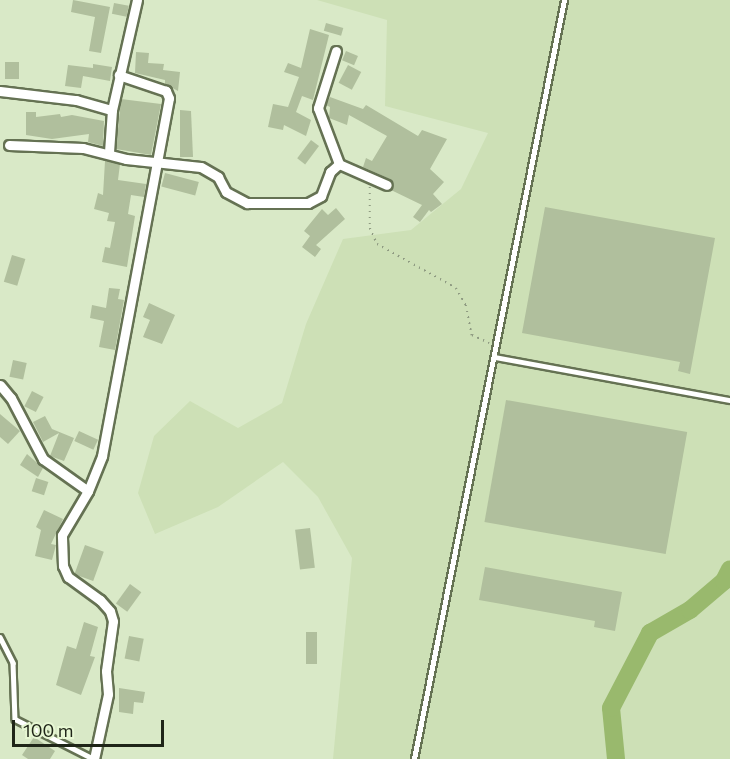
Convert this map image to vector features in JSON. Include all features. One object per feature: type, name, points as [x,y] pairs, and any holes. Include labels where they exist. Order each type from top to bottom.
[{"type":"street","points":[[109,152],[112,110],[137,0]]},
{"type":"street","points":[[336,51],[318,108],[339,164],[387,185]]},
{"type":"street","points":[[94,759],[108,694],[106,671],[113,621],[110,611],[100,600],[68,577],[61,548],[62,536],[88,491],[102,456],[169,98],[166,91],[119,75]]},
{"type":"street","points":[[0,91],[76,100],[112,110]]},
{"type":"street","points":[[9,145],[109,152],[158,164],[201,167],[218,177],[226,192],[235,199],[286,205],[308,203],[321,196],[330,172],[339,164]]},
{"type":"street","points":[[0,385],[11,398],[43,459],[88,491]]},
{"type":"lane","points":[[414,759],[564,0]]},
{"type":"lane","points":[[495,357],[730,400]]},
{"type":"lane","points":[[0,637],[13,663],[15,719],[94,759]]},
{"type":"path","points":[[372,177],[369,222],[377,244],[456,288],[466,304],[472,334],[497,345]]},
{"type":"shaded area","points":[[317,0],[730,0],[730,759],[333,759],[352,558],[318,497],[283,462],[218,507],[155,534],[138,493],[154,436],[190,401],[238,428],[282,403],[306,324],[343,239],[411,230],[461,189],[488,133],[385,106],[387,20]]},
{"type":"building","points":[[73,0],[110,7],[101,53],[89,51],[95,17],[71,12]]},
{"type":"building","points":[[114,3],[129,6],[127,17],[112,14]]},
{"type":"building","points":[[326,23],[343,28],[341,36],[324,31]]},
{"type":"building","points":[[310,29],[329,35],[313,100],[302,96],[296,112],[311,120],[306,136],[284,125],[283,130],[268,127],[273,104],[288,107],[299,77],[284,72],[288,63],[301,68]]},
{"type":"building","points":[[346,51],[358,56],[354,65],[342,60]]},
{"type":"building","points":[[136,52],[149,53],[148,63],[164,64],[163,70],[180,72],[178,91],[165,84],[165,80],[135,73]]},
{"type":"building","points":[[5,62],[19,62],[19,79],[5,79]]},
{"type":"building","points":[[93,64],[112,67],[110,81],[83,76],[81,88],[65,86],[68,65],[93,68]]},
{"type":"building","points":[[348,65],[361,72],[352,90],[339,83]]},
{"type":"building","points":[[330,97],[363,109],[366,105],[418,136],[422,130],[447,139],[430,169],[444,182],[433,194],[442,204],[431,212],[429,210],[420,222],[413,217],[422,205],[391,190],[390,179],[363,167],[366,158],[372,161],[387,136],[349,115],[347,125],[329,118],[330,107],[326,105]]},
{"type":"building","points":[[121,99],[161,104],[151,155],[116,149]]},
{"type":"building","points":[[180,110],[191,111],[193,157],[180,157]]},
{"type":"building","points":[[26,112],[36,112],[36,117],[60,114],[61,117],[72,115],[104,121],[103,146],[88,142],[89,134],[52,139],[26,135]]},
{"type":"building","points":[[311,140],[319,146],[305,164],[297,158]]},
{"type":"building","points":[[105,161],[120,164],[118,180],[146,184],[144,197],[131,195],[128,214],[135,216],[127,267],[102,262],[105,247],[110,248],[115,222],[107,221],[109,213],[94,209],[98,193],[103,195]]},
{"type":"building","points":[[165,173],[199,182],[195,196],[161,187]]},
{"type":"building","points":[[545,207],[715,238],[690,374],[678,371],[680,362],[522,333]]},
{"type":"building","points":[[336,208],[345,219],[316,245],[321,249],[315,257],[302,247],[310,236],[304,231],[322,209],[328,215]]},
{"type":"building","points":[[12,255],[25,259],[17,286],[4,282]]},
{"type":"building","points":[[109,288],[120,289],[118,299],[124,300],[115,350],[99,347],[104,321],[90,318],[92,305],[106,308]]},
{"type":"building","points":[[149,303],[175,315],[162,344],[143,337],[150,320],[143,317]]},
{"type":"building","points":[[13,360],[27,363],[23,380],[9,377]]},
{"type":"building","points":[[32,391],[44,397],[36,412],[24,406]]},
{"type":"building","points":[[506,400],[687,432],[666,554],[484,522]]},
{"type":"building","points":[[0,414],[20,431],[8,444],[0,437]]},
{"type":"building","points":[[45,416],[52,429],[74,438],[64,461],[50,456],[59,433],[43,442],[33,422]]},
{"type":"building","points":[[79,431],[98,440],[93,450],[74,441]]},
{"type":"building","points":[[27,454],[43,468],[38,477],[20,465]]},
{"type":"building","points":[[36,478],[48,482],[44,495],[32,491]]},
{"type":"building","points":[[44,510],[63,519],[51,544],[56,545],[52,560],[35,556],[41,530],[36,527]]},
{"type":"building","points":[[310,528],[315,568],[300,570],[295,530]]},
{"type":"building","points":[[85,545],[104,552],[93,581],[74,574]]},
{"type":"building","points":[[485,567],[622,592],[615,631],[594,627],[595,621],[479,600]]},
{"type":"building","points":[[130,584],[141,592],[127,612],[116,603]]},
{"type":"building","points":[[84,622],[98,627],[90,656],[95,657],[81,695],[56,685],[67,646],[76,649]]},
{"type":"building","points":[[306,632],[317,632],[317,664],[306,664]]},
{"type":"building","points":[[129,636],[144,639],[139,661],[125,659]]},
{"type":"building","points":[[119,688],[145,692],[143,703],[134,702],[133,714],[119,712]]},
{"type":"building","points":[[34,737],[55,751],[50,759],[28,759],[22,755]]},
{"type":"waterway","points":[[616,759],[611,708],[650,633],[690,610],[724,581],[730,569]]}]
